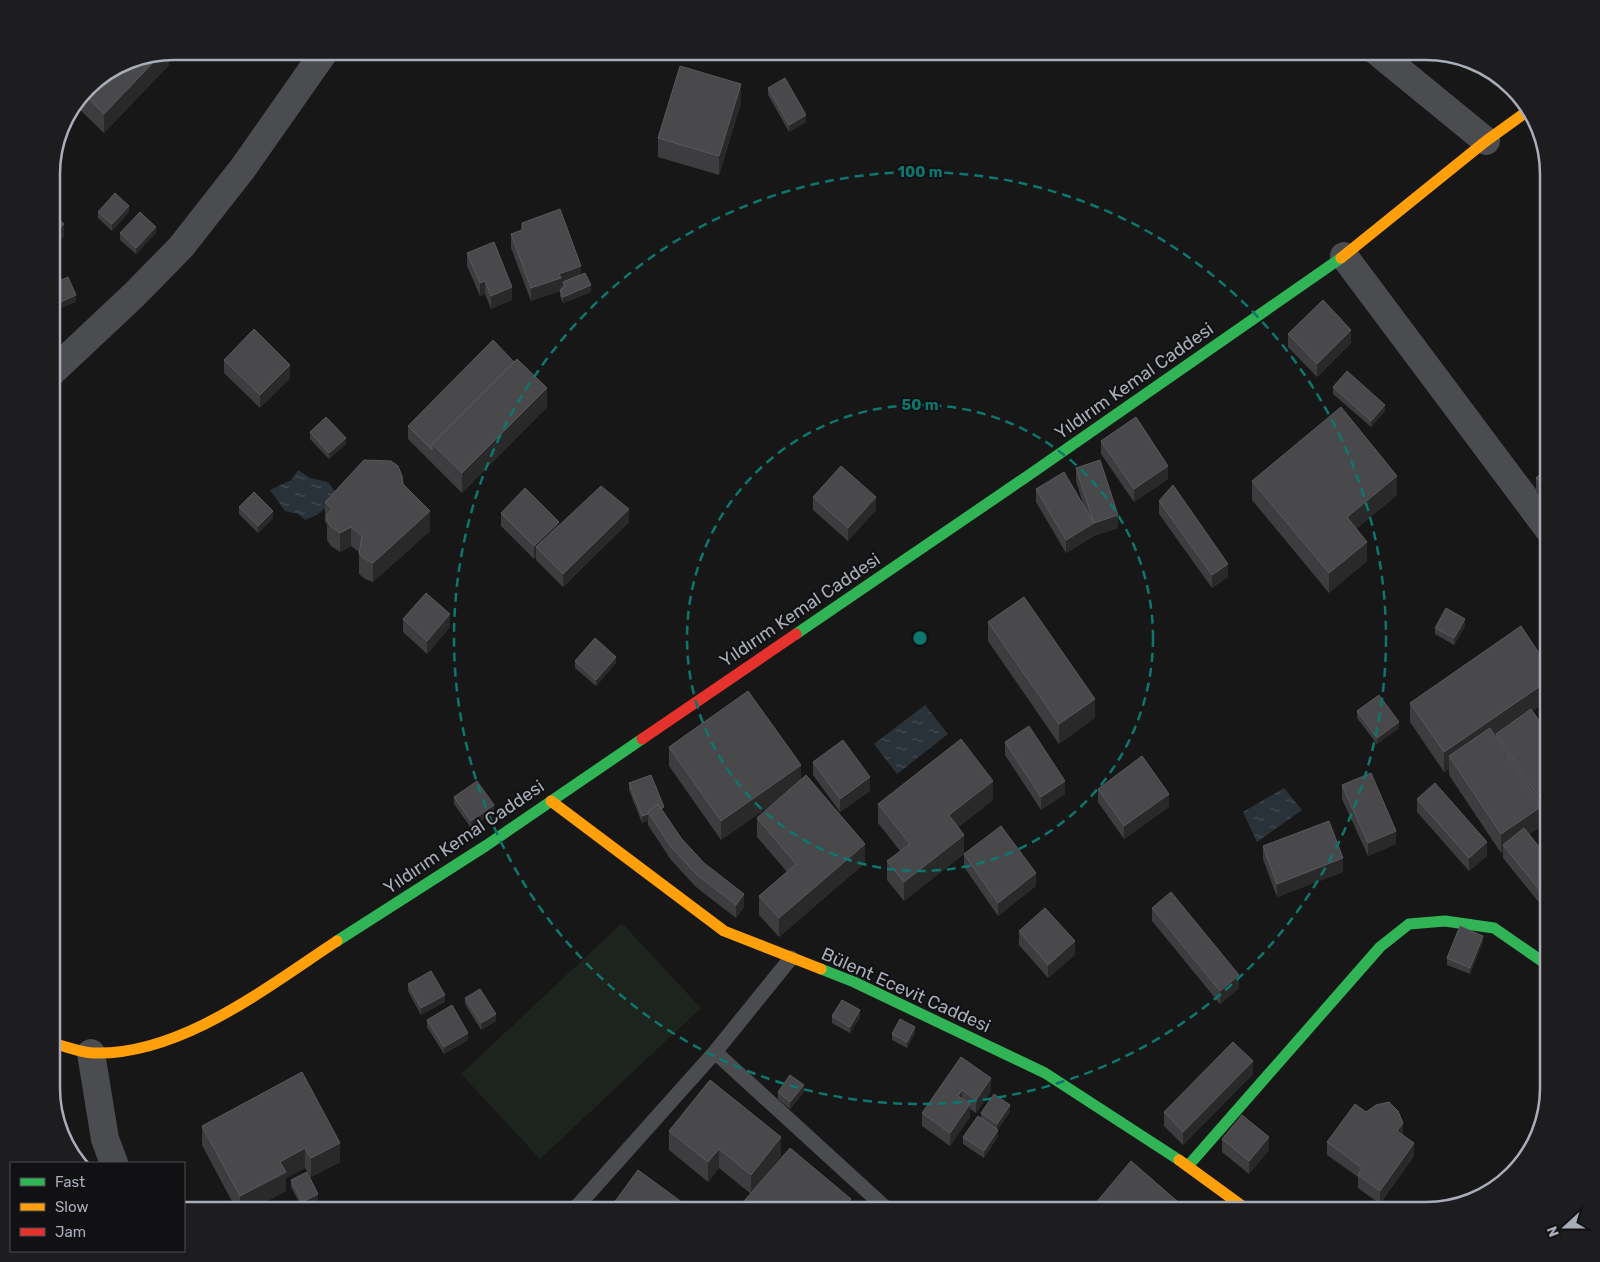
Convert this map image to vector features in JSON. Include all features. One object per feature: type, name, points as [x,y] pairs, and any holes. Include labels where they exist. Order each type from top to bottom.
[{"type":"street","points":[[60,364],[181,248],[243,168],[319,60]]},
{"type":"street","points":[[1387,60],[1486,141]]},
{"type":"street","name":"Yıldırım Kemal Caddesi","points":[[60,1046],[91,1053],[127,1051],[180,1036],[231,1010],[487,845],[1029,475],[1344,256],[1486,141],[1523,114]]},
{"type":"street","points":[[1344,256],[1540,518]]},
{"type":"street","name":"Bülent Ecevit Caddesi","points":[[551,801],[724,931],[854,982],[1045,1073],[1188,1166],[1236,1202]]},
{"type":"street","points":[[1188,1166],[1380,947],[1409,924],[1445,922],[1494,928],[1540,960]]},
{"type":"street","points":[[91,1053],[105,1139],[114,1162]]},
{"type":"lane","points":[[581,1202],[715,1052],[791,958]]},
{"type":"lane","points":[[715,1052],[879,1202]]},
{"type":"shaded area","points":[[622,923],[701,1008],[540,1159],[461,1074]]},
{"type":"water","points":[[298,470],[310,478],[328,482],[339,497],[317,515],[305,520],[298,514],[285,511],[270,490],[291,480]]},
{"type":"water","points":[[925,705],[948,734],[897,774],[874,744]]},
{"type":"water","points":[[1284,788],[1302,810],[1257,842],[1243,812]]},
{"type":"building","points":[[154,62],[104,114],[88,98],[93,93],[124,72]]},
{"type":"building","points":[[680,66],[741,84],[719,156],[658,138]]},
{"type":"building","points":[[785,78],[806,115],[789,125],[768,88]]},
{"type":"building","points":[[115,193],[129,206],[112,224],[98,212]]},
{"type":"building","points":[[560,209],[581,266],[559,274],[561,278],[531,288],[511,234],[522,230],[522,223]]},
{"type":"building","points":[[140,212],[156,227],[136,248],[120,233]]},
{"type":"building","points":[[60,220],[64,224],[60,228]]},
{"type":"building","points":[[494,242],[512,287],[491,296],[485,281],[480,283],[467,253]]},
{"type":"building","points":[[585,273],[591,285],[563,297],[560,290],[565,287],[563,282]]},
{"type":"building","points":[[68,277],[76,295],[60,302],[60,280]]},
{"type":"building","points":[[1323,300],[1351,330],[1317,364],[1288,334]]},
{"type":"building","points":[[254,329],[290,365],[260,395],[224,360]]},
{"type":"building","points":[[493,340],[514,362],[432,444],[432,450],[408,426]]},
{"type":"building","points":[[517,359],[547,388],[462,473],[432,444]]},
{"type":"building","points":[[1347,371],[1385,405],[1371,421],[1333,387]]},
{"type":"building","points":[[1341,407],[1397,476],[1347,517],[1367,542],[1329,573],[1252,481]]},
{"type":"building","points":[[326,417],[346,438],[329,453],[310,432]]},
{"type":"building","points":[[1136,417],[1168,466],[1134,489],[1101,441]]},
{"type":"building","points":[[364,460],[391,461],[398,466],[403,484],[430,511],[373,563],[359,554],[362,536],[351,527],[340,533],[331,527],[327,520],[327,514],[332,509],[325,502]]},
{"type":"building","points":[[1100,460],[1118,515],[1094,523],[1076,468]]},
{"type":"building","points":[[841,466],[876,497],[848,528],[813,497]]},
{"type":"building","points":[[1064,472],[1094,523],[1066,540],[1036,489]]},
{"type":"building","points":[[1540,474],[1540,482],[1536,478]]},
{"type":"building","points":[[1173,485],[1228,564],[1212,575],[1159,501]]},
{"type":"building","points":[[601,486],[629,509],[563,574],[536,547]]},
{"type":"building","points":[[525,488],[559,522],[534,546],[501,513]]},
{"type":"building","points":[[254,492],[273,511],[258,526],[239,507]]},
{"type":"building","points":[[426,593],[450,614],[427,641],[403,619]]},
{"type":"building","points":[[1024,597],[1095,699],[1059,724],[988,622]]},
{"type":"building","points":[[1446,608],[1465,619],[1454,638],[1435,628]]},
{"type":"building","points":[[1521,626],[1540,654],[1540,686],[1444,752],[1410,703]]},
{"type":"building","points":[[595,638],[616,657],[596,680],[575,661]]},
{"type":"building","points":[[748,691],[801,765],[721,821],[669,747]]},
{"type":"building","points":[[1379,695],[1399,722],[1377,738],[1357,711]]},
{"type":"building","points":[[1531,709],[1540,722],[1540,799],[1496,734]]},
{"type":"building","points":[[1029,726],[1065,781],[1041,797],[1005,742]]},
{"type":"building","points":[[1490,728],[1540,803],[1540,807],[1501,834],[1449,756]]},
{"type":"building","points":[[961,739],[993,781],[949,815],[964,835],[904,882],[887,861],[910,844],[878,804]]},
{"type":"building","points":[[843,740],[870,777],[840,799],[813,762]]},
{"type":"building","points":[[1142,756],[1169,794],[1124,826],[1098,789]]},
{"type":"building","points":[[1371,773],[1396,831],[1368,843],[1342,785]]},
{"type":"building","points":[[651,775],[664,807],[661,809],[658,804],[648,814],[642,816],[629,783]]},
{"type":"building","points":[[806,775],[865,844],[779,918],[759,896],[796,864],[757,818]]},
{"type":"building","points":[[477,781],[494,805],[471,821],[454,797]]},
{"type":"building","points":[[1435,783],[1487,842],[1469,858],[1417,799]]},
{"type":"building","points":[[658,804],[681,838],[704,863],[744,894],[736,905],[696,874],[671,847],[648,812]]},
{"type":"building","points":[[1329,821],[1343,858],[1277,884],[1263,846]]},
{"type":"building","points":[[1001,826],[1036,873],[998,903],[964,854]]},
{"type":"building","points":[[1524,828],[1540,848],[1540,891],[1503,845]]},
{"type":"building","points":[[1171,892],[1239,975],[1220,991],[1152,908]]},
{"type":"building","points":[[1045,908],[1075,941],[1048,965],[1019,931]]},
{"type":"building","points":[[1460,926],[1483,936],[1470,968],[1447,958]]},
{"type":"building","points":[[431,971],[445,995],[421,1008],[408,984]]},
{"type":"building","points":[[480,989],[496,1014],[481,1023],[465,998]]},
{"type":"building","points":[[842,1000],[860,1010],[850,1027],[832,1016]]},
{"type":"building","points":[[452,1005],[468,1033],[444,1047],[427,1020]]},
{"type":"building","points":[[900,1019],[915,1027],[907,1042],[892,1034]]},
{"type":"building","points":[[1233,1042],[1253,1061],[1183,1132],[1164,1112]]},
{"type":"building","points":[[961,1057],[991,1078],[976,1100],[962,1090],[958,1096],[970,1104],[950,1133],[922,1113]]},
{"type":"building","points":[[302,1072],[340,1143],[311,1158],[305,1148],[280,1162],[286,1172],[240,1196],[202,1126]]},
{"type":"building","points":[[790,1075],[804,1085],[790,1102],[778,1092]]},
{"type":"building","points":[[710,1080],[781,1137],[751,1175],[719,1149],[708,1162],[669,1131]]},
{"type":"building","points":[[994,1094],[1010,1105],[997,1124],[981,1113]]},
{"type":"building","points":[[1389,1102],[1398,1111],[1403,1123],[1397,1131],[1414,1143],[1380,1191],[1358,1175],[1362,1168],[1327,1142],[1355,1104],[1366,1112],[1376,1105]]},
{"type":"building","points":[[1242,1115],[1269,1137],[1249,1161],[1222,1139]]},
{"type":"building","points":[[978,1116],[998,1130],[984,1151],[963,1137]]},
{"type":"building","points":[[790,1148],[851,1199],[849,1202],[744,1201]]},
{"type":"building","points":[[1131,1161],[1178,1202],[1097,1202]]},
{"type":"building","points":[[638,1170],[682,1202],[615,1202]]},
{"type":"building","points":[[307,1172],[318,1194],[302,1202],[291,1180]]},
{"type":"traffic: fast","points":[[796,634],[1341,258]]},
{"type":"traffic: fast","points":[[337,941],[487,845],[642,739]]},
{"type":"traffic: fast","points":[[1188,1166],[1380,947],[1409,924],[1445,921],[1494,928],[1540,960]]},
{"type":"traffic: fast","points":[[821,969],[854,982],[1045,1073],[1179,1160]]},
{"type":"traffic: slow","points":[[1341,258],[1486,141],[1523,114]]},
{"type":"traffic: slow","points":[[551,801],[724,931],[821,969]]},
{"type":"traffic: slow","points":[[60,1045],[93,1053],[126,1051],[158,1043],[190,1031],[252,997],[337,941]]},
{"type":"traffic: slow","points":[[1179,1160],[1237,1202]]},
{"type":"traffic: jam","points":[[642,739],[796,634]]}]
